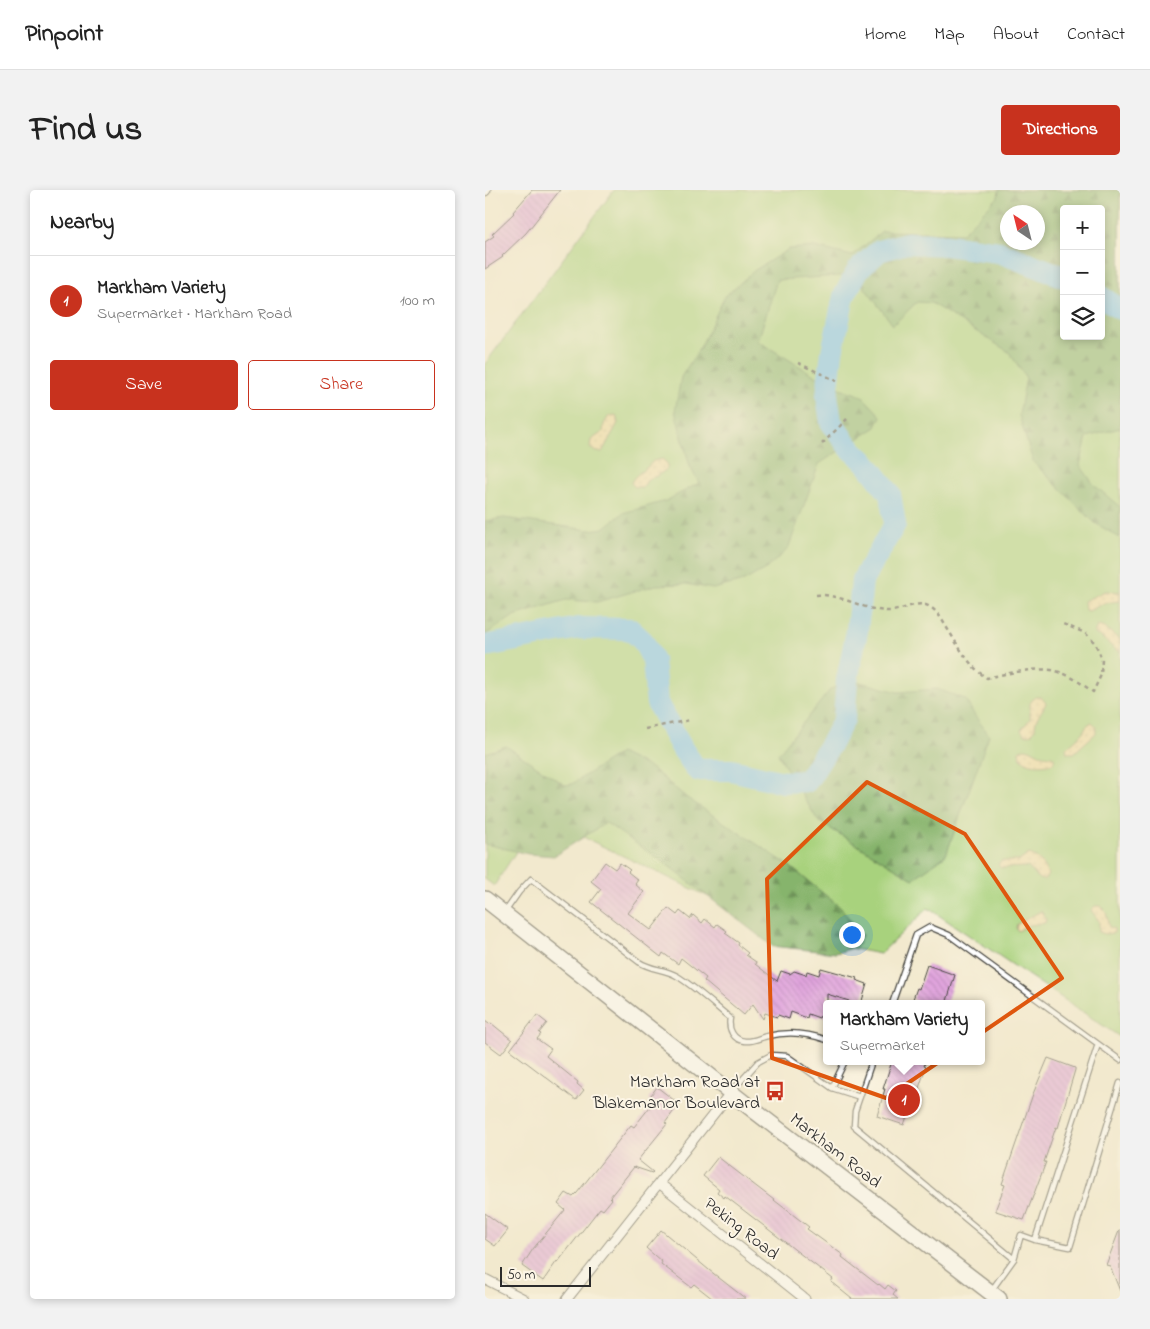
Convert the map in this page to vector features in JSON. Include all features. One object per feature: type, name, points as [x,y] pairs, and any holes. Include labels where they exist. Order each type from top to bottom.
[{"type":"main road","name":"Markham Road","points":[[485,899],[995,1296]]},
{"type":"street","points":[[567,1299],[731,1092]]},
{"type":"street","name":"Peking Road","points":[[659,1183],[805,1299]]},
{"type":"street","points":[[485,1279],[524,1299]]},
{"type":"lane","points":[[504,914],[519,892],[531,880],[641,964],[682,979],[730,1018],[731,1031],[739,1039],[748,1041],[773,1035],[794,1033],[823,1039]]},
{"type":"lane","points":[[893,1000],[916,935],[931,927],[949,935],[1120,1060]]},
{"type":"lane","points":[[1035,1240],[1098,1044]]},
{"type":"lane","points":[[731,1092],[758,1062],[771,1055],[787,1056],[832,1088],[860,1097]]},
{"type":"lane","points":[[832,1088],[843,1065]]},
{"type":"lane","points":[[871,1065],[855,1111],[854,1126],[1014,1260]]},
{"type":"lane","points":[[995,1296],[1014,1260],[1021,1235],[1035,1240],[1070,1247],[1120,1083]]},
{"type":"path","points":[[798,364],[837,381]]},
{"type":"path","points":[[822,444],[847,419]]},
{"type":"path","points":[[816,595],[826,594],[867,607],[889,611],[917,604],[929,606],[938,614],[976,671],[987,678],[1017,672],[1054,670],[1077,680],[1093,692],[1101,675],[1102,659],[1095,643],[1085,633],[1063,624]]},
{"type":"path","points":[[645,729],[690,720]]},
{"type":"highlighted area","points":[[867,782],[965,834],[1062,978],[886,1098],[772,1058],[767,879]]},
{"type":"green space","points":[[614,190],[1120,190],[1120,1037],[928,908],[880,954],[793,937],[539,816],[494,886],[485,879],[485,364]]},
{"type":"green space","points":[[999,190],[1120,190],[1120,428],[1087,437],[1080,465],[1094,485],[1120,507],[1120,538],[1095,523],[1033,462],[1019,415],[1026,378],[1009,352],[931,303],[917,302],[893,325],[855,275],[777,280],[758,341],[829,384],[862,396],[881,416],[876,427],[819,464],[788,549],[767,568],[744,581],[713,589],[686,584],[656,585],[597,602],[566,600],[514,616],[485,635],[485,521],[504,518],[589,530],[604,528],[623,513],[666,501],[699,483],[690,467],[675,411],[681,377],[701,346],[725,296],[755,270],[789,249],[815,247],[852,256],[882,231],[962,233],[998,197]]},
{"type":"green space","points":[[849,679],[898,692],[937,689],[965,699],[989,735],[946,855],[913,879],[818,821],[778,754],[830,690]]},
{"type":"green space","points":[[506,746],[565,785],[572,784],[620,753],[651,768],[687,798],[787,864],[840,907],[862,935],[857,947],[836,953],[772,946],[666,864],[606,823],[554,856],[528,854],[485,844],[485,753]]},
{"type":"sand","points":[[616,415],[618,423],[602,452],[596,452],[590,448],[591,440],[603,432],[604,424],[609,416]]},
{"type":"sand","points":[[662,459],[667,463],[667,469],[657,476],[648,479],[643,487],[635,487],[631,483],[653,461]]},
{"type":"sand","points":[[1105,591],[1120,592],[1120,601],[1104,603],[1089,611],[1085,610],[1084,601]]},
{"type":"sand","points":[[1098,626],[1120,639],[1120,652],[1095,634]]},
{"type":"sand","points":[[1035,697],[1041,697],[1046,703],[1037,718],[1035,730],[1030,735],[1024,734],[1021,730],[1030,719],[1030,703]]},
{"type":"sand","points":[[1092,722],[1096,726],[1096,733],[1074,753],[1067,753],[1066,748]]},
{"type":"sand","points":[[1024,748],[1054,757],[1053,763],[1037,765],[1027,763],[1020,756],[1019,751]]},
{"type":"sand","points":[[1029,854],[1041,862],[1045,868],[1048,875],[1044,880],[1039,879],[1028,867],[1001,868],[998,865],[1001,861],[1019,861]]},
{"type":"sand","points":[[1095,906],[1100,906],[1106,912],[1109,927],[1114,929],[1114,933],[1105,934],[1099,932],[1099,921],[1091,910]]},
{"type":"sand","points":[[1041,911],[1046,919],[1045,923],[1029,925],[1018,931],[1016,928],[1017,924]]},
{"type":"building","points":[[532,190],[560,190],[526,233],[503,257],[485,269],[485,242],[494,236],[492,234],[514,213]]},
{"type":"building","points":[[605,862],[615,869],[620,863],[630,870],[628,872],[638,880],[635,884],[644,892],[628,913],[651,930],[668,908],[677,915],[680,911],[690,919],[693,915],[702,923],[705,919],[715,927],[717,924],[727,931],[725,933],[739,943],[738,945],[748,953],[746,955],[756,962],[755,964],[777,981],[781,971],[790,974],[794,971],[806,975],[807,971],[819,975],[821,968],[857,978],[856,980],[867,984],[862,1000],[846,1000],[827,994],[827,1000],[823,1000],[823,1017],[820,1016],[819,1018],[808,1014],[807,1018],[791,1012],[789,1019],[765,1013],[763,1019],[753,1004],[744,1015],[704,981],[706,978],[681,958],[678,964],[663,953],[661,957],[591,902],[601,889],[591,881]]},
{"type":"building","points":[[927,965],[955,975],[947,1000],[915,1000],[913,999],[917,988],[919,989]]},
{"type":"building","points":[[537,1015],[547,1023],[537,1039],[551,1049],[546,1056],[578,1082],[577,1084],[584,1090],[576,1100],[510,1050]]},
{"type":"building","points":[[485,1021],[489,1024],[491,1023],[512,1040],[501,1054],[485,1042]]},
{"type":"building","points":[[1048,1058],[1075,1068],[1075,1070],[1058,1128],[1056,1127],[1044,1162],[1046,1162],[1024,1220],[996,1211],[996,1208],[1005,1185],[1002,1184],[1033,1094]]},
{"type":"building","points":[[891,1065],[924,1065],[926,1067],[904,1125],[877,1116],[885,1089],[883,1089]]},
{"type":"building","points":[[657,1087],[679,1104],[665,1123],[667,1124],[638,1160],[653,1172],[634,1167],[610,1197],[612,1199],[603,1210],[600,1208],[543,1281],[522,1266],[533,1249],[565,1210],[558,1204],[566,1193],[573,1197],[577,1193],[631,1125],[634,1127],[653,1103],[648,1099]]},
{"type":"building","points":[[718,1157],[809,1227],[807,1229],[843,1255],[842,1257],[878,1285],[885,1289],[888,1285],[896,1291],[893,1295],[898,1299],[852,1299],[831,1282],[833,1279],[725,1196],[724,1198],[717,1192],[719,1189],[703,1176]]},
{"type":"building","points":[[485,1213],[508,1230],[495,1246],[485,1239]]},
{"type":"building","points":[[661,1230],[746,1299],[713,1299],[694,1284],[691,1287],[661,1264],[662,1262],[646,1248]]},
{"type":"building","points":[[1119,1231],[1120,1291],[1110,1266],[1106,1265]]},
{"type":"waterway","points":[[485,646],[579,628],[630,629],[643,641],[653,660],[657,703],[683,750],[697,770],[731,770],[783,782],[807,781],[844,719],[847,680],[857,631],[862,581],[895,524],[890,494],[867,464],[848,446],[831,422],[827,396],[832,352],[844,296],[858,270],[879,251],[907,243],[946,245],[999,252],[1060,275]]},
{"type":"waterway","points":[[1105,300],[1120,309]]},
{"type":"place","name":"Markham Road at Blakemanor Boulevard","points":[[775,1091]]},
{"type":"place","name":"Markham Variety","points":[[904,1100]]}]
